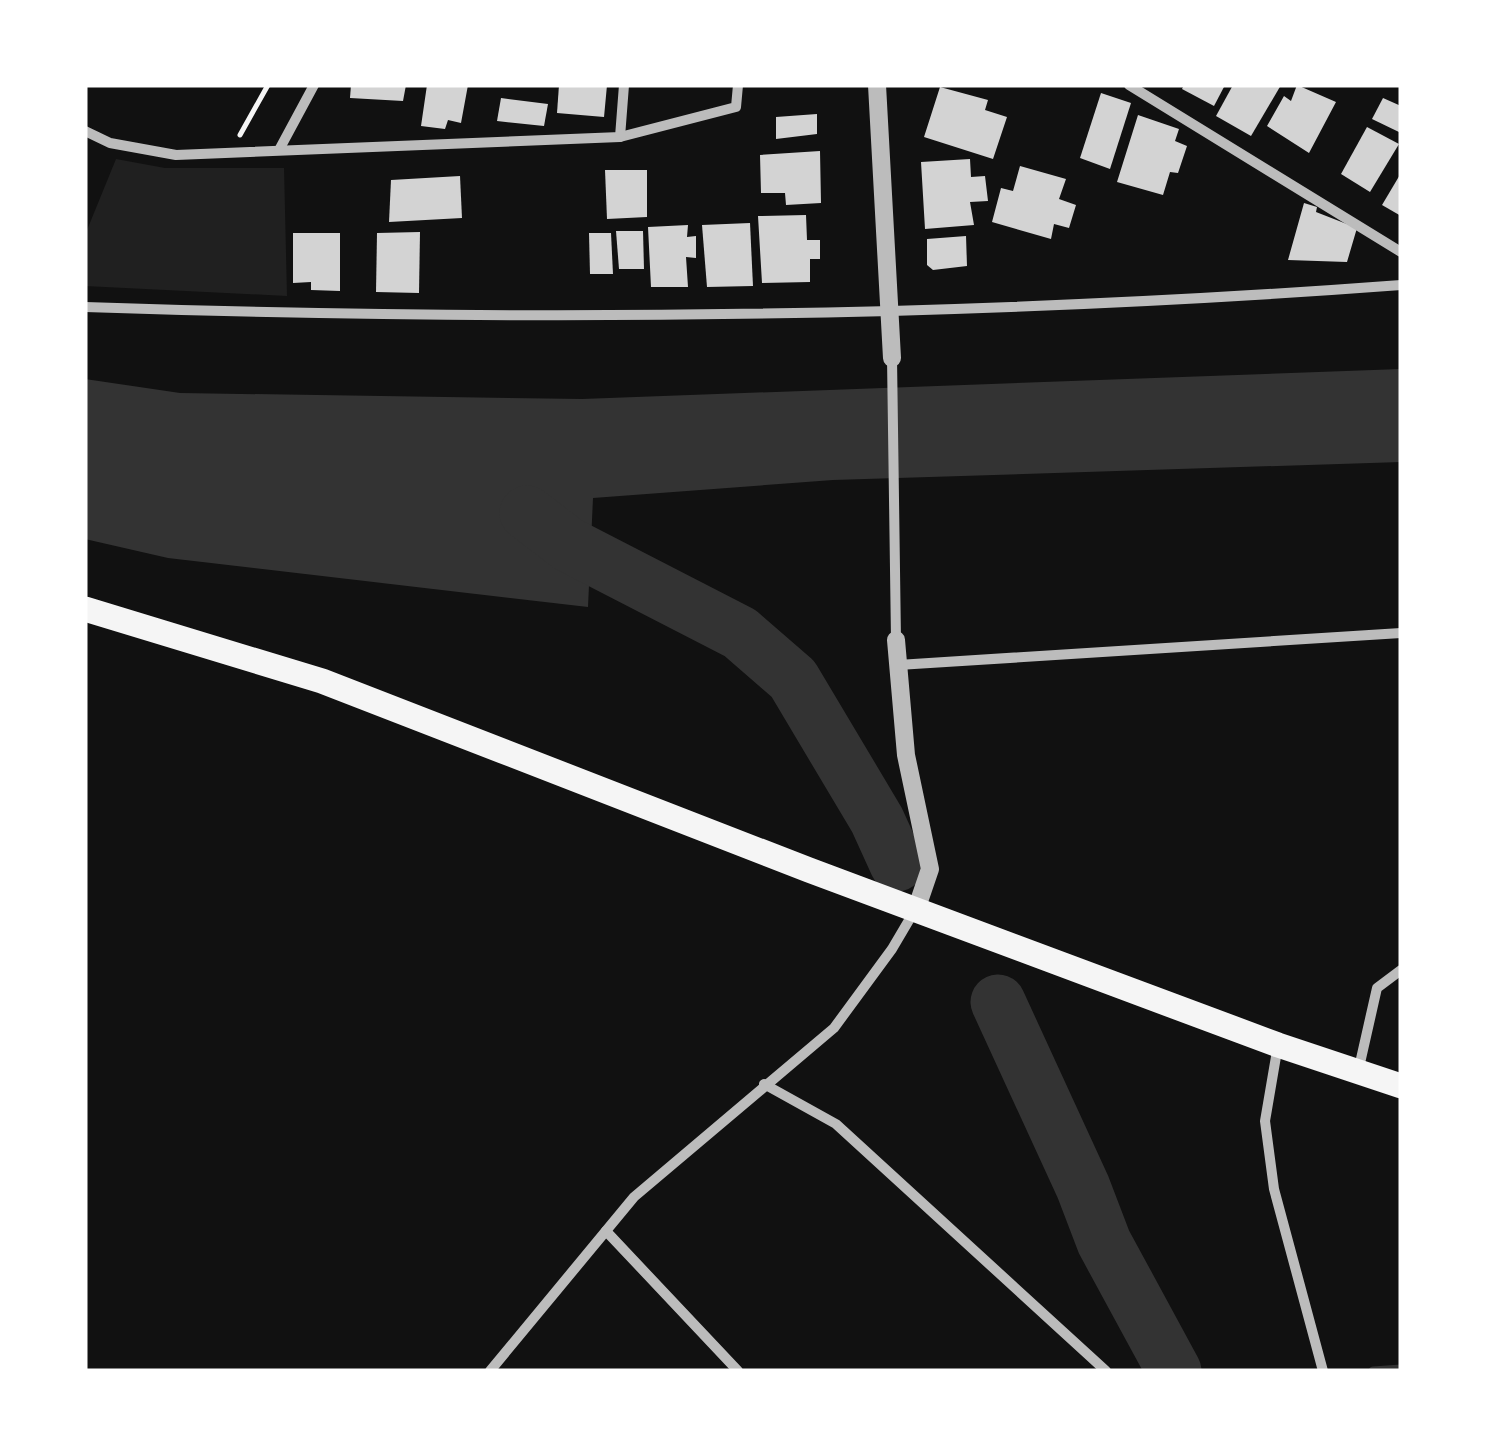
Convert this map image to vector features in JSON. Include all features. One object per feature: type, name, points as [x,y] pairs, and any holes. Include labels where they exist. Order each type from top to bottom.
[{"type":"main road","points":[[85,609],[322,681],[916,910],[1278,1045],[1401,1086]]},
{"type":"street","points":[[279,150],[314,85]]},
{"type":"street","points":[[620,137],[624,85]]},
{"type":"street","points":[[85,131],[110,144],[176,154],[620,137],[736,107],[738,85]]},
{"type":"street","points":[[490,1371],[634,1196],[834,1028],[916,910],[930,869],[906,756],[897,665],[891,313],[877,85]]},
{"type":"street","points":[[1129,85],[1401,252]]},
{"type":"street","points":[[85,307],[580,315],[891,313],[1212,299],[1401,285]]},
{"type":"street","points":[[897,665],[1401,633]]},
{"type":"street","points":[[1358,1073],[1377,988],[1401,970]]},
{"type":"street","points":[[1278,1045],[1265,1121],[1274,1189],[1324,1371]]},
{"type":"street","points":[[764,1084],[836,1124],[1106,1371]]},
{"type":"street","points":[[606,1230],[738,1371]]},
{"type":"path","points":[[230,152],[268,85]]},
{"type":"shaded area","points":[[116,159],[165,168],[284,168],[287,296],[85,286],[85,235]]},
{"type":"shaded area","points":[[1401,369],[1401,462],[833,480],[593,498],[588,607],[168,558],[85,539],[85,379],[180,393],[582,399]]},
{"type":"building","points":[[351,85],[406,85],[403,101],[350,98]]},
{"type":"building","points":[[427,85],[468,85],[461,123],[448,120],[445,129],[421,126]]},
{"type":"building","points":[[559,85],[607,85],[604,117],[557,113]]},
{"type":"building","points":[[1184,85],[1225,85],[1214,106],[1182,89]]},
{"type":"building","points":[[1233,85],[1281,85],[1251,136],[1216,116]]},
{"type":"building","points":[[1297,85],[1336,102],[1309,153],[1267,126],[1284,96],[1291,101]]},
{"type":"building","points":[[940,87],[988,100],[985,110],[1007,117],[993,159],[924,137]]},
{"type":"building","points":[[1101,93],[1131,103],[1110,169],[1080,158]]},
{"type":"building","points":[[501,98],[548,104],[544,126],[497,121]]},
{"type":"building","points":[[1383,98],[1401,106],[1401,133],[1372,119]]},
{"type":"building","points":[[817,114],[817,134],[776,139],[776,117]]},
{"type":"building","points":[[1138,115],[1179,129],[1175,141],[1187,146],[1178,173],[1170,172],[1163,195],[1117,182]]},
{"type":"building","points":[[1367,127],[1399,144],[1370,192],[1341,174]]},
{"type":"building","points":[[820,151],[821,203],[786,205],[785,193],[761,193],[760,155]]},
{"type":"building","points":[[970,159],[971,177],[985,176],[988,201],[970,202],[974,225],[925,229],[921,162]]},
{"type":"building","points":[[1020,166],[1066,179],[1059,199],[1076,205],[1069,228],[1054,224],[1051,239],[992,222],[1001,188],[1013,191]]},
{"type":"building","points":[[605,170],[647,170],[647,217],[607,219]]},
{"type":"building","points":[[1401,173],[1401,216],[1382,205]]},
{"type":"building","points":[[460,176],[462,218],[389,222],[391,180]]},
{"type":"building","points":[[1304,203],[1317,207],[1316,212],[1357,228],[1347,262],[1288,260]]},
{"type":"building","points":[[806,215],[807,240],[820,240],[820,259],[810,259],[810,282],[762,283],[758,216]]},
{"type":"building","points":[[750,223],[753,286],[707,287],[702,225]]},
{"type":"building","points":[[688,225],[687,237],[696,236],[696,258],[686,257],[688,287],[651,287],[648,227]]},
{"type":"building","points":[[616,231],[643,231],[644,269],[619,269]]},
{"type":"building","points":[[420,232],[419,293],[376,292],[377,233]]},
{"type":"building","points":[[293,233],[340,233],[340,291],[311,290],[311,282],[293,283]]},
{"type":"building","points":[[589,233],[611,233],[613,274],[590,274]]},
{"type":"building","points":[[966,236],[967,266],[933,270],[927,265],[927,239]]},
{"type":"waterway","points":[[527,513],[569,545],[740,633],[793,679],[877,820],[897,864]]},
{"type":"waterway","points":[[998,1002],[1083,1187],[1104,1242],[1174,1371]]},
{"type":"waterway","points":[[1373,1371],[1401,1369]]}]
